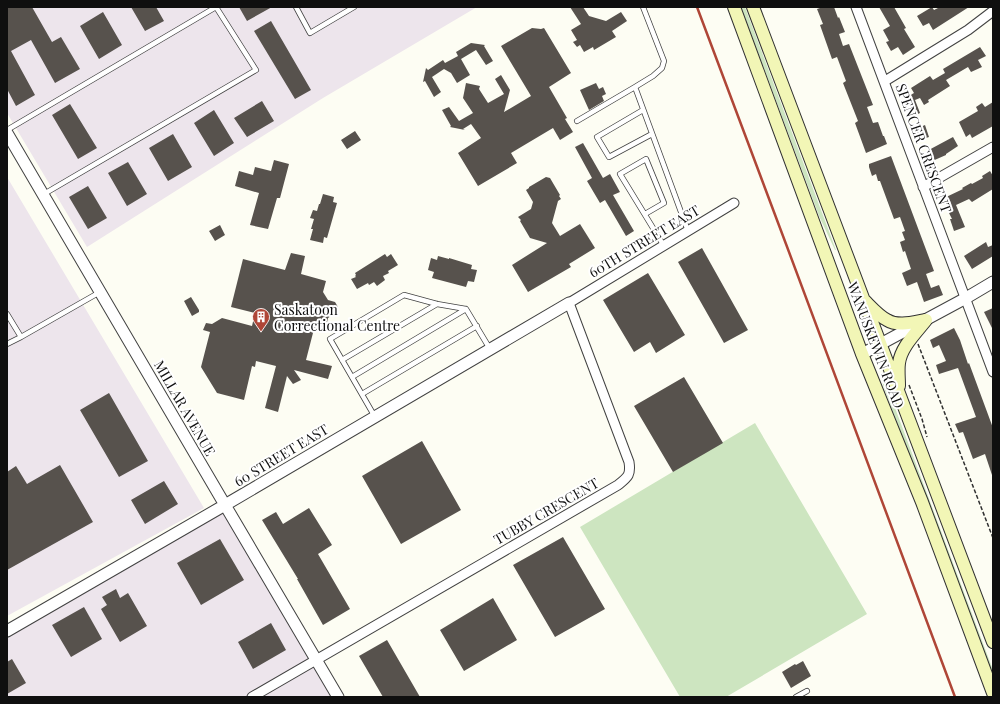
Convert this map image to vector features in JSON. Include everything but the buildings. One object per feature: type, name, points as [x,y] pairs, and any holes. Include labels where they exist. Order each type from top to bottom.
[{"type":"main road","name":"WANUSKEWIN ROAD","points":[[734,7],[862,354],[922,502],[993,694]]},
{"type":"main road","name":"WANUSKEWIN ROAD","points":[[753,7],[993,642]]},
{"type":"main road","points":[[863,299],[887,320],[894,323],[908,323],[926,320]]},
{"type":"main road","points":[[899,395],[899,363],[901,355],[906,345],[926,320]]},
{"type":"street","name":"SPENCER CRESCENT","points":[[856,7],[993,372]]},
{"type":"street","points":[[884,81],[968,30],[993,11]]},
{"type":"street","name":"MILLAR AVENUE","points":[[8,135],[338,697]]},
{"type":"street","points":[[923,187],[993,146]]},
{"type":"street","name":"60TH STREET EAST","points":[[569,303],[734,204]]},
{"type":"street","points":[[862,354],[993,282]]},
{"type":"street","name":"60 STREET EAST","points":[[7,630],[225,505],[569,303]]},
{"type":"street","name":"TUBBY CRESCENT","points":[[317,660],[618,485],[629,476],[629,462],[569,303]]},
{"type":"street","points":[[252,697],[317,660]]},
{"type":"lane","points":[[8,135],[216,7],[256,70],[44,195]]},
{"type":"lane","points":[[296,7],[310,33],[354,7]]},
{"type":"lane","points":[[577,120],[653,76],[662,68],[664,61],[643,7]]},
{"type":"lane","points":[[635,87],[688,231]]},
{"type":"lane","points":[[643,110],[597,137],[609,157],[652,134]]},
{"type":"lane","points":[[645,214],[664,203],[646,159],[620,174],[664,246]]},
{"type":"lane","points":[[7,344],[100,292]]},
{"type":"lane","points":[[375,417],[330,339],[404,295],[437,304],[466,309],[490,349]]},
{"type":"lane","points":[[342,360],[437,304]]},
{"type":"lane","points":[[352,377],[466,309]]},
{"type":"lane","points":[[7,314],[21,337]]},
{"type":"lane","points":[[362,394],[476,326]]},
{"type":"lane","points":[[796,697],[807,691]]},
{"type":"path","points":[[917,341],[992,532],[993,538]]},
{"type":"shaded area","points":[[7,7],[477,7],[323,98],[87,247],[7,113]]},
{"type":"shaded area","points":[[7,177],[204,508],[7,616]]},
{"type":"shaded area","points":[[225,505],[338,697],[7,697],[7,631]]},
{"type":"green space","points":[[741,7],[745,7],[836,250],[819,216]]},
{"type":"green space","points":[[882,373],[993,670],[993,680],[883,385]]},
{"type":"green space","points":[[755,423],[867,614],[726,697],[680,697],[580,527]]},
{"type":"railway","points":[[697,7],[955,697]]},
{"type":"place","name":"Saskatoon Correctional Centre","points":[[261,332]]}]
